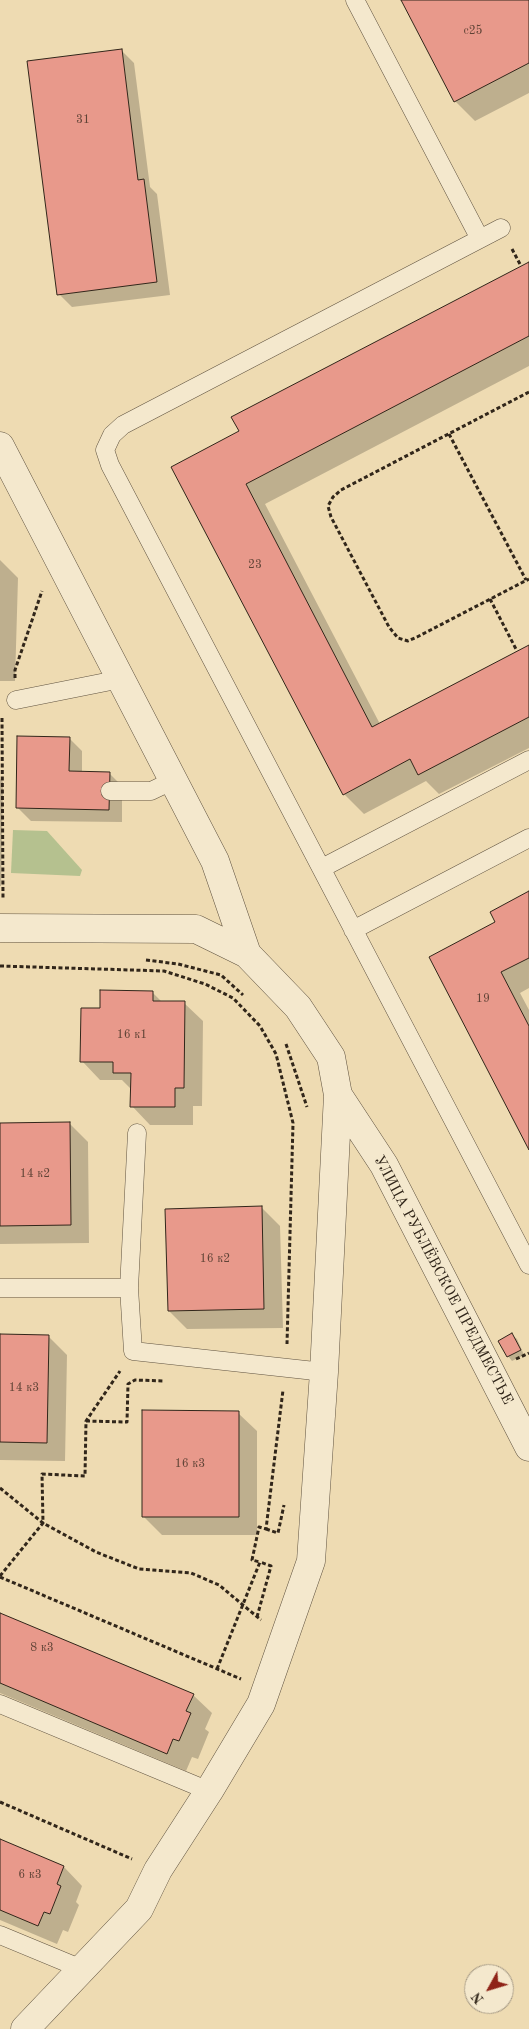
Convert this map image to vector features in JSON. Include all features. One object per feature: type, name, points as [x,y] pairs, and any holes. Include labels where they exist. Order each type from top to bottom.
[{"type":"street","points":[[0,446],[215,861],[247,954]]},
{"type":"street","name":"УЛИЦА РУБЛЁВСКОЕ ПРЕДМЕСТЬЕ","points":[[1,915],[196,929],[247,954],[298,1006],[331,1057],[338,1095],[384,1165],[529,1447]]},
{"type":"street","points":[[25,2029],[139,1909],[158,1870],[209,1791],[261,1704],[311,1561],[324,1372],[338,1095]]},
{"type":"lane","points":[[355,0],[480,239]]},
{"type":"lane","points":[[501,228],[123,425],[112,436],[106,450],[110,465],[529,1265]]},
{"type":"lane","points":[[10,697],[121,679]]},
{"type":"lane","points":[[322,868],[529,760]]},
{"type":"lane","points":[[110,790],[151,791],[174,780]]},
{"type":"lane","points":[[353,930],[529,838]]},
{"type":"lane","points":[[137,1133],[129,1288],[133,1351],[324,1372]]},
{"type":"lane","points":[[0,1288],[129,1288]]},
{"type":"lane","points":[[0,1704],[209,1791]]},
{"type":"lane","points":[[0,1934],[82,1969]]},
{"type":"path","points":[[449,434],[528,580],[408,641],[398,638],[389,627],[328,506],[333,496],[341,490],[529,392]]},
{"type":"path","points":[[1,915],[10,697],[15,670],[42,590]]},
{"type":"path","points":[[490,599],[517,651]]},
{"type":"path","points":[[144,959],[178,964],[221,975],[249,1000]]},
{"type":"path","points":[[0,966],[164,971],[205,984],[233,998],[260,1026],[276,1054],[293,1123],[287,1367]]},
{"type":"path","points":[[284,1040],[307,1106],[306,1116]]},
{"type":"path","points":[[133,1351],[86,1421],[85,1476],[42,1474],[43,1523],[0,1577],[266,1690]]},
{"type":"path","points":[[86,1421],[127,1422],[128,1384],[135,1380],[164,1380]]},
{"type":"path","points":[[266,1529],[284,1385],[288,1389]]},
{"type":"path","points":[[0,1488],[43,1523],[96,1552],[139,1569],[191,1574],[219,1585],[284,1640]]},
{"type":"path","points":[[256,1617],[271,1566],[252,1560],[259,1527],[278,1533],[286,1498]]},
{"type":"path","points":[[218,1669],[260,1562]]},
{"type":"path","points":[[0,1802],[158,1870]]},
{"type":"green space","points":[[13,830],[47,831],[82,870],[80,876],[11,873]]},
{"type":"building","points":[[401,0],[529,0],[529,63],[454,102]]},
{"type":"building","points":[[122,49],[138,180],[144,179],[157,282],[57,295],[27,61]]},
{"type":"building","points":[[529,262],[529,336],[246,484],[372,727],[529,645],[529,717],[418,775],[410,759],[343,795],[171,467],[239,431],[231,417]]},
{"type":"building","points":[[17,736],[70,737],[69,771],[110,772],[109,810],[16,808]]},
{"type":"building","points":[[529,891],[529,958],[501,972],[529,1026],[529,1150],[429,957],[495,922],[490,912]]},
{"type":"building","points":[[100,990],[153,991],[153,1001],[185,1001],[184,1088],[175,1088],[175,1107],[130,1107],[131,1073],[113,1073],[113,1062],[80,1062],[81,1008],[100,1008]]},
{"type":"building","points":[[70,1122],[71,1225],[0,1226],[0,1123]]},
{"type":"building","points":[[262,1206],[264,1309],[168,1311],[165,1209]]},
{"type":"building","points":[[512,1333],[521,1350],[507,1357],[498,1341]]},
{"type":"building","points":[[0,1334],[49,1335],[47,1443],[0,1442]]},
{"type":"building","points":[[142,1410],[239,1411],[239,1517],[142,1517]]},
{"type":"building","points":[[0,1613],[194,1694],[186,1711],[191,1713],[179,1741],[173,1739],[167,1754],[0,1683]]},
{"type":"building","points":[[0,1839],[64,1866],[57,1884],[61,1886],[50,1914],[44,1912],[38,1926],[0,1910]]}]
